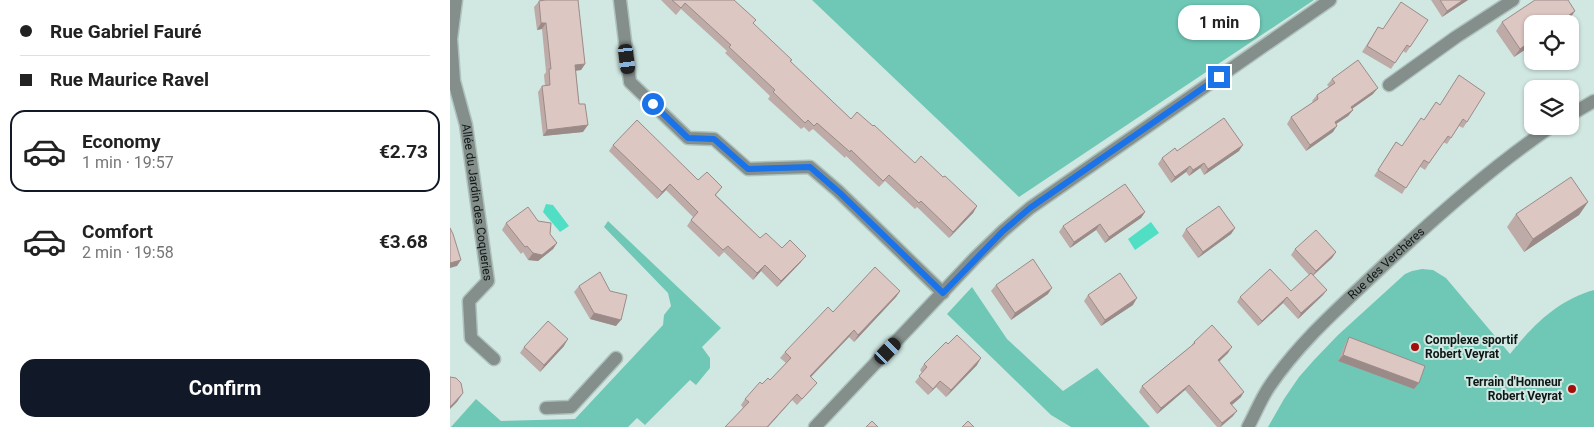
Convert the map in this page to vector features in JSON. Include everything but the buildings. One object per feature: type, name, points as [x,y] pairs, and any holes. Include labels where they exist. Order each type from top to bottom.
[{"type":"street","name":"Allée du Jardin des Coqueries","points":[[456,0],[451,39],[454,81],[466,125],[488,281],[469,301],[471,338],[494,359]]},
{"type":"street","points":[[620,0],[630,82],[688,138],[714,139],[748,169],[810,167],[840,193],[943,293]]},
{"type":"street","points":[[815,427],[1003,231],[1030,208],[1330,0]]},
{"type":"street","points":[[1388,85],[1513,0]]},
{"type":"street","points":[[1579,110],[1594,101]]},
{"type":"street","name":"Rue des Verchères","points":[[1248,427],[1273,382],[1292,357],[1328,319],[1421,230],[1498,166],[1540,135]]},
{"type":"street","points":[[546,408],[571,407],[616,358]]},
{"type":"shaded area","points":[[812,0],[1314,0],[1019,197]]},
{"type":"shaded area","points":[[546,204],[553,205],[569,226],[560,232],[543,212]]},
{"type":"shaded area","points":[[608,221],[721,328],[702,347],[710,358],[710,368],[696,385],[690,380],[645,425],[637,418],[628,427],[451,427],[476,399],[501,421],[575,419],[663,325],[664,315],[671,306],[668,293],[604,227]]},
{"type":"shaded area","points":[[1151,222],[1159,233],[1135,250],[1128,239]]},
{"type":"shaded area","name":"Complexe sportif Robert Veyrat","points":[[1422,269],[1433,270],[1446,278],[1510,354],[1547,315],[1569,300],[1594,290],[1594,427],[1268,427],[1299,377],[1338,335],[1405,274]]},
{"type":"shaded area","points":[[972,287],[1007,339],[1063,391],[1097,368],[1150,427],[1071,427],[1051,415],[947,314]]},
{"type":"place","name":"Complexe sportif Robert Veyrat","points":[[1415,347]]},
{"type":"place","name":"Terrain d'Honneur Robert Veyrat","points":[[1572,389]]},
{"type":"route","points":[[653,104],[688,138],[714,139],[748,169],[810,167],[840,193],[943,293],[975,258],[1030,208],[1219,77]]}]
